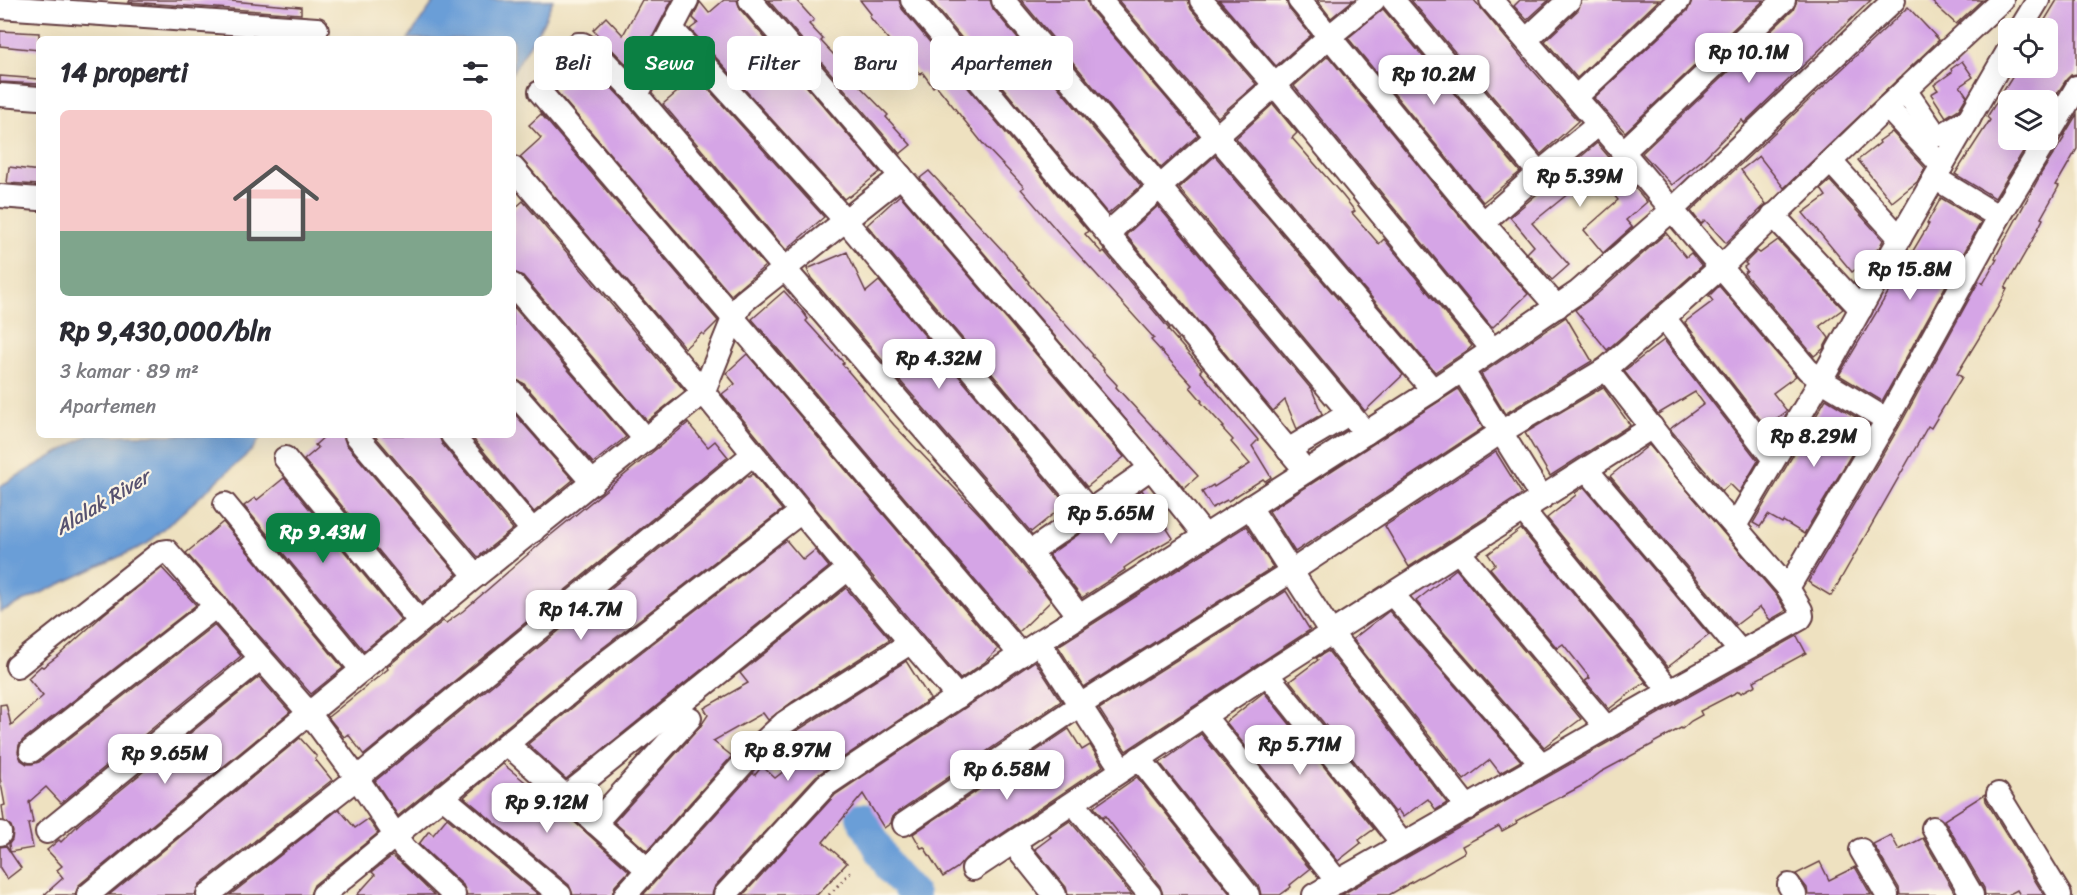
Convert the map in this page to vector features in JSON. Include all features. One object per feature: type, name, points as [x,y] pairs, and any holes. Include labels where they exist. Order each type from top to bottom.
[{"type":"street","points":[[637,95],[687,0]]},
{"type":"street","points":[[750,0],[1151,468],[1205,536]]},
{"type":"street","points":[[912,0],[1306,471]]},
{"type":"street","points":[[1003,0],[1366,433]]},
{"type":"street","points":[[1100,0],[1433,390]]},
{"type":"street","points":[[1201,0],[1492,349]]},
{"type":"street","points":[[1299,0],[1483,223],[1557,307]]},
{"type":"street","points":[[1108,233],[1330,36],[1374,0]]},
{"type":"street","points":[[1393,0],[1539,173]]},
{"type":"street","points":[[1491,0],[1808,370],[1887,420]]},
{"type":"street","points":[[1526,40],[1569,0]]},
{"type":"street","points":[[1576,97],[1679,0]]},
{"type":"street","points":[[1623,152],[1784,0]]},
{"type":"street","points":[[725,895],[826,785],[1080,616],[1463,371],[1492,349],[1557,307],[1595,278],[1672,210],[1894,0]]},
{"type":"street","points":[[903,824],[1080,705],[1292,570],[1502,432],[1606,369],[1721,267],[1773,215],[2002,0]]},
{"type":"street","points":[[2027,18],[2038,0]]},
{"type":"street","points":[[0,7],[317,28]]},
{"type":"street","points":[[672,29],[845,220],[1089,510]]},
{"type":"street","points":[[1735,526],[1821,380],[1998,68]]},
{"type":"street","points":[[612,69],[1030,552],[1080,616]]},
{"type":"street","points":[[2058,119],[2077,87]]},
{"type":"street","points":[[1905,90],[1936,135],[1942,135],[1969,119]]},
{"type":"street","points":[[540,92],[733,319],[1248,895]]},
{"type":"street","points":[[0,95],[36,98]]},
{"type":"street","points":[[1887,107],[1939,172],[1999,217]]},
{"type":"street","points":[[1483,223],[1599,124]]},
{"type":"street","points":[[1788,588],[1887,420],[1999,217],[2040,150]]},
{"type":"street","points":[[1831,162],[1900,238]]},
{"type":"street","points":[[516,172],[910,643],[958,697]]},
{"type":"street","points":[[88,895],[703,393],[733,319],[743,303],[901,176]]},
{"type":"street","points":[[0,196],[36,199]]},
{"type":"street","points":[[1773,215],[1861,309]]},
{"type":"street","points":[[516,289],[646,441]]},
{"type":"street","points":[[1665,319],[1773,458]]},
{"type":"street","points":[[1314,895],[1802,616],[1788,588],[1678,461],[1606,369]]},
{"type":"street","points":[[1463,371],[1502,432],[1533,504],[1670,691]]},
{"type":"street","points":[[516,395],[593,483]]},
{"type":"street","points":[[1288,450],[1350,413]]},
{"type":"street","points":[[973,869],[1014,844],[1267,674],[1652,428]]},
{"type":"street","points":[[359,438],[476,576]]},
{"type":"street","points":[[455,438],[533,531]]},
{"type":"street","points":[[208,895],[357,778],[752,455]]},
{"type":"street","points":[[285,458],[420,622]]},
{"type":"street","points":[[1030,552],[1151,468]]},
{"type":"street","points":[[1587,470],[1740,651]]},
{"type":"street","points":[[225,504],[362,670]]},
{"type":"street","points":[[1250,507],[1332,634],[1468,808]]},
{"type":"street","points":[[330,893],[442,796],[609,660],[801,513]]},
{"type":"street","points":[[17,666],[165,551],[171,553],[309,713],[357,778],[404,848],[454,895]]},
{"type":"street","points":[[1459,552],[1606,727]]},
{"type":"street","points":[[566,796],[848,569]]},
{"type":"street","points":[[1393,595],[1541,764]]},
{"type":"street","points":[[31,751],[216,606]]},
{"type":"street","points":[[625,895],[761,744],[784,723],[910,643]]},
{"type":"street","points":[[46,832],[261,658]]},
{"type":"street","points":[[1267,674],[1403,844]]},
{"type":"street","points":[[1204,716],[1338,882]]},
{"type":"street","points":[[595,823],[690,718]]},
{"type":"street","points":[[507,744],[647,869]]},
{"type":"street","points":[[1998,794],[2060,895]]},
{"type":"street","points":[[442,796],[560,895]]},
{"type":"street","points":[[1074,804],[1150,895]]},
{"type":"street","points":[[1933,828],[1972,895]]},
{"type":"street","points":[[1014,844],[1055,895]]},
{"type":"street","points":[[1861,850],[1887,895]]},
{"type":"path","points":[[829,895],[853,869]]},
{"type":"water","points":[[435,0],[553,0],[543,23],[516,67],[516,36],[410,36]]},
{"type":"water","name":"Alalak River","points":[[84,438],[260,438],[252,450],[147,544],[0,612],[0,486]]},
{"type":"building","points":[[130,0],[219,0],[301,7],[301,14],[129,2]]},
{"type":"building","points":[[642,0],[672,0],[653,36],[624,36],[624,62],[612,49],[612,36],[599,36],[593,30],[606,17],[623,35]]},
{"type":"building","points":[[724,0],[737,0],[740,9],[763,36],[727,36],[727,70],[715,57],[715,36],[696,36],[690,29],[698,23],[693,18],[700,2],[709,13]]},
{"type":"building","points":[[768,0],[796,0],[814,20],[809,24],[820,36],[799,36]]},
{"type":"building","points":[[860,0],[899,0],[902,9],[930,42],[930,83],[922,72],[920,74],[918,72],[918,36],[885,36],[869,16],[871,14]]},
{"type":"building","points":[[930,0],[990,0],[993,9],[1016,36],[960,36]]},
{"type":"building","points":[[1021,0],[1087,0],[1090,9],[1198,135],[1161,168],[1073,62],[1073,36],[1051,36]]},
{"type":"building","points":[[1118,0],[1188,0],[1191,9],[1256,84],[1218,117]]},
{"type":"building","points":[[1219,0],[1286,0],[1289,9],[1311,35],[1276,66]]},
{"type":"building","points":[[1317,0],[1353,0],[1331,18]]},
{"type":"building","points":[[1411,0],[1474,0],[1578,121],[1541,154]]},
{"type":"building","points":[[1520,0],[1549,0],[1527,20],[1514,6]]},
{"type":"building","points":[[1582,0],[1659,0],[1577,78],[1545,41],[1578,10]]},
{"type":"building","points":[[1692,0],[1764,0],[1625,132],[1594,98],[1688,10]]},
{"type":"building","points":[[1797,0],[1871,0],[1744,123],[1742,120],[1702,160],[1672,185],[1642,153],[1793,10]]},
{"type":"building","points":[[1930,0],[1982,0],[1956,24]]},
{"type":"building","points":[[2057,0],[2077,0],[2077,74],[2071,75],[2058,92],[2058,90],[2004,90],[2012,78],[2058,78],[2058,18],[2046,18]]},
{"type":"building","points":[[1908,7],[1939,40],[1784,188],[1759,156],[1741,170],[1766,204],[1726,243],[1705,220],[1701,224],[1691,211]]},
{"type":"building","points":[[1383,9],[1520,172],[1483,202],[1348,38]]},
{"type":"building","points":[[0,31],[39,33],[39,36],[36,36],[36,50],[0,46]]},
{"type":"building","points":[[821,41],[833,54],[833,76],[821,62]]},
{"type":"building","points":[[1328,56],[1473,232],[1528,294],[1492,328],[1294,86]]},
{"type":"building","points":[[1962,61],[1973,77],[1960,86],[1967,96],[1959,109],[1946,117],[1931,94],[1938,90],[1934,85],[1952,72],[1951,69]]},
{"type":"building","points":[[0,76],[36,79],[36,84],[0,82]]},
{"type":"building","points":[[612,88],[765,266],[731,295],[556,91]]},
{"type":"building","points":[[680,90],[709,90],[824,217],[786,250],[663,104]]},
{"type":"building","points":[[745,90],[810,90],[880,172],[844,199]]},
{"type":"building","points":[[845,90],[864,90],[888,115],[886,117],[911,145],[900,154]]},
{"type":"building","points":[[940,90],[970,90],[1088,231],[1085,234],[1102,253],[1104,251],[1258,440],[1252,446],[1271,477],[1265,481],[1263,479],[1228,501],[1212,508],[1202,492],[1250,464],[1231,442],[1233,440],[1222,428],[1224,427],[1201,402],[1190,387],[1192,385],[1151,340],[1154,338],[1021,189],[1024,187],[984,145]]},
{"type":"building","points":[[1005,90],[1061,90],[1141,186],[1108,214]]},
{"type":"building","points":[[1998,100],[1998,150],[2024,150],[1995,198],[1955,174],[1990,120],[1987,117]]},
{"type":"building","points":[[1273,104],[1297,133],[1292,138],[1343,196],[1355,211],[1352,213],[1379,244],[1384,239],[1472,346],[1468,350],[1435,372],[1236,138]]},
{"type":"building","points":[[541,114],[718,321],[704,335],[702,333],[685,348],[520,157],[541,138],[529,125]]},
{"type":"building","points":[[2077,114],[2077,149],[2056,185],[2059,186],[2041,218],[2043,219],[2032,241],[2005,288],[2007,289],[1998,307],[1957,374],[1962,377],[1931,428],[1928,426],[1831,596],[1808,582],[1899,427],[1979,281],[1983,284],[1997,259],[1995,258],[2042,172],[2058,150]]},
{"type":"building","points":[[1892,132],[1925,168],[1917,182],[1892,202],[1858,160]]},
{"type":"building","points":[[1597,143],[1647,202],[1626,220],[1632,227],[1603,253],[1584,230],[1618,200],[1595,172],[1532,223],[1569,265],[1552,280],[1527,253],[1534,246],[1510,217]]},
{"type":"building","points":[[1215,156],[1403,375],[1365,411],[1179,188]]},
{"type":"building","points":[[9,167],[36,171],[36,185],[7,183]]},
{"type":"building","points":[[929,171],[1004,252],[1028,283],[1093,355],[1117,385],[1116,387],[1198,476],[1184,488],[920,178]]},
{"type":"building","points":[[1830,181],[1883,240],[1879,248],[1868,256],[1870,259],[1852,272],[1803,213],[1826,196],[1821,189]]},
{"type":"building","points":[[900,195],[1124,457],[1087,487],[867,225]]},
{"type":"building","points":[[1941,198],[1981,222],[1882,401],[1839,375],[1929,224],[1927,223]]},
{"type":"building","points":[[523,201],[685,391],[647,421],[523,276],[516,273],[516,207]]},
{"type":"building","points":[[1158,206],[1312,390],[1322,414],[1297,429],[1285,400],[1273,411],[1126,235]]},
{"type":"building","points":[[1666,233],[1686,257],[1691,253],[1702,266],[1607,350],[1575,310],[1596,295]]},
{"type":"building","points":[[1778,240],[1843,309],[1820,326],[1829,338],[1823,349],[1814,356],[1744,273],[1747,271],[1744,267],[1747,265],[1745,263],[1757,251],[1760,253]]},
{"type":"building","points":[[847,252],[866,292],[879,281],[1066,504],[1031,532],[811,278],[807,269]]},
{"type":"building","points":[[1719,286],[1796,376],[1773,393],[1787,411],[1766,427],[1685,322],[1713,301],[1709,296]]},
{"type":"building","points":[[784,291],[803,312],[808,319],[806,321],[844,363],[842,364],[894,425],[984,519],[1051,601],[1019,632],[752,319]]},
{"type":"building","points":[[516,309],[626,437],[593,463],[523,383],[516,380]]},
{"type":"building","points":[[1566,317],[1592,361],[1505,414],[1481,374]]},
{"type":"building","points":[[1664,340],[1758,461],[1739,493],[1730,484],[1722,491],[1670,429],[1704,404],[1695,392],[1658,414],[1624,371]]},
{"type":"building","points":[[747,354],[998,649],[985,662],[960,679],[722,394],[735,384],[726,373]]},
{"type":"building","points":[[1603,387],[1630,425],[1550,476],[1525,433]]},
{"type":"building","points":[[1458,389],[1483,428],[1295,552],[1269,511]]},
{"type":"building","points":[[1826,399],[1869,425],[1804,534],[1768,515],[1760,527],[1753,523]]},
{"type":"building","points":[[516,415],[573,480],[534,512],[472,438],[516,438]]},
{"type":"building","points":[[688,423],[708,447],[715,441],[728,457],[364,755],[348,734],[344,737],[328,717],[443,621],[446,623],[463,611],[541,543]]},
{"type":"building","points":[[323,438],[344,438],[346,444],[457,574],[422,603],[304,460],[318,448],[315,445]]},
{"type":"building","points":[[377,438],[440,438],[442,444],[513,529],[478,557]]},
{"type":"building","points":[[1649,445],[1777,596],[1786,610],[1784,612],[1770,620],[1760,607],[1736,625],[1610,476]]},
{"type":"building","points":[[1496,452],[1522,494],[1409,567],[1385,526]]},
{"type":"building","points":[[753,474],[782,510],[600,650],[398,816],[375,781]]},
{"type":"building","points":[[284,478],[401,620],[364,651],[244,506],[255,498],[257,500]]},
{"type":"building","points":[[1584,487],[1709,635],[1668,667],[1547,518]]},
{"type":"building","points":[[1142,490],[1173,538],[1139,558],[1082,598],[1049,555]]},
{"type":"building","points":[[223,522],[343,668],[311,694],[186,553]]},
{"type":"building","points":[[1246,526],[1273,567],[1084,687],[1058,646]]},
{"type":"building","points":[[1521,529],[1650,687],[1645,682],[1609,709],[1585,681],[1590,678],[1563,644],[1557,648],[1490,568],[1495,564],[1488,554]]},
{"type":"building","points":[[786,540],[803,560],[815,550],[829,567],[566,779],[528,744],[617,671]]},
{"type":"building","points":[[162,568],[196,605],[23,740],[18,752],[21,760],[27,764],[39,762],[214,625],[241,656],[61,803],[46,787],[29,802],[33,823],[28,824],[33,848],[10,852],[9,844],[13,832],[11,826],[4,821],[2,806],[5,805],[0,778],[0,705],[6,704],[11,725],[43,696],[28,678],[41,666],[43,667],[59,655],[104,614]]},
{"type":"building","points":[[1456,569],[1581,719],[1544,747],[1416,601]]},
{"type":"building","points":[[846,588],[890,639],[768,720],[763,713],[713,741],[732,756],[647,851],[614,822],[700,727],[708,715],[704,708],[748,683],[740,673]]},
{"type":"building","points":[[1286,591],[1310,630],[1126,751],[1099,709]]},
{"type":"building","points":[[1389,611],[1521,761],[1500,773],[1490,760],[1464,780],[1353,639]]},
{"type":"building","points":[[1797,636],[1806,653],[1754,681],[1756,685],[1700,711],[1702,715],[1682,729],[1601,772],[1585,784],[1516,821],[1517,823],[1502,831],[1499,826],[1462,846],[1465,852],[1389,895],[1341,895],[1677,703]]},
{"type":"building","points":[[1328,651],[1447,803],[1436,810],[1428,799],[1403,817],[1398,810],[1395,812],[1290,681],[1318,660],[1316,658]]},
{"type":"building","points":[[906,661],[930,699],[816,776],[715,886],[712,895],[643,895],[753,773],[755,775],[762,766],[775,778],[808,752],[795,732]]},
{"type":"building","points":[[1035,661],[1061,701],[896,813],[891,823],[884,828],[863,794],[823,842],[847,863],[817,895],[743,895],[835,795]]},
{"type":"building","points":[[259,677],[290,712],[79,885],[75,895],[44,895],[63,878],[57,870],[62,866],[47,850],[59,840],[61,842],[79,824]]},
{"type":"building","points":[[1264,692],[1374,829],[1359,840],[1361,843],[1338,861],[1226,722]]},
{"type":"building","points":[[1069,729],[1082,750],[1090,745],[1103,766],[966,858],[957,868],[943,877],[913,834]]},
{"type":"building","points":[[1201,734],[1310,869],[1280,895],[1261,895],[1259,887],[1160,763]]},
{"type":"building","points":[[300,738],[317,757],[315,759],[332,780],[200,884],[195,895],[109,895]]},
{"type":"building","points":[[503,764],[570,818],[629,871],[615,886],[612,895],[573,895],[569,885],[464,797]]},
{"type":"building","points":[[1137,777],[1231,895],[1163,895],[1160,886],[1131,849],[1105,816],[1103,818],[1094,807]]},
{"type":"building","points":[[1985,794],[1986,801],[2044,895],[2020,895],[2017,890],[2008,895],[1985,895],[1984,888],[1944,820]]},
{"type":"building","points":[[339,809],[355,828],[368,819],[378,833],[314,885],[310,895],[230,895]]},
{"type":"building","points":[[447,818],[539,895],[467,895],[463,885],[419,844],[429,831],[433,835]]},
{"type":"building","points":[[1070,821],[1132,895],[1068,895],[1066,887],[1035,849],[1051,837],[1049,835]]},
{"type":"building","points":[[1891,835],[1899,850],[1923,838],[1956,895],[1900,895],[1899,888],[1873,844]]},
{"type":"building","points":[[6,846],[21,868],[7,879],[0,868],[0,847]]},
{"type":"building","points":[[392,856],[434,895],[357,895],[375,875],[372,872]]},
{"type":"building","points":[[1820,862],[1829,880],[1855,867],[1871,895],[1808,895],[1807,888],[1796,874]]},
{"type":"waterway","points":[[861,817],[890,869],[914,895]]}]
